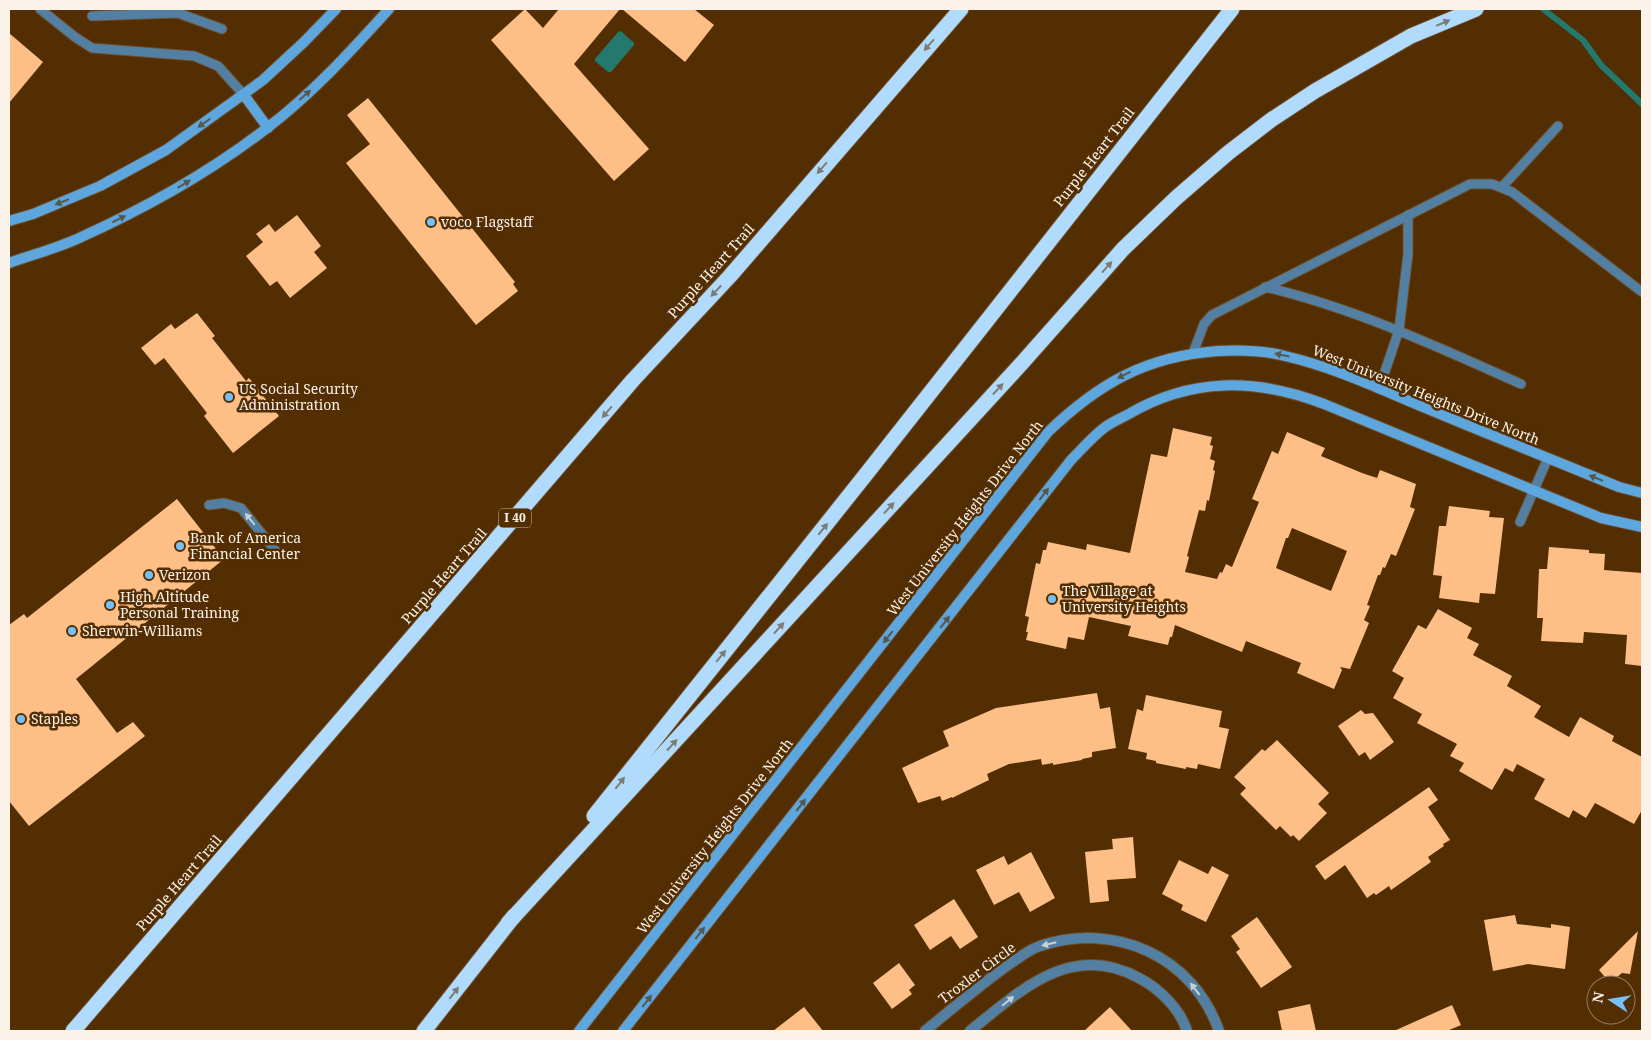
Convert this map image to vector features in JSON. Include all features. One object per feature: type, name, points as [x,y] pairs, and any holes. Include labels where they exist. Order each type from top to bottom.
[{"type":"highway","name":"Purple Heart Trail","points":[[73,1031],[634,380],[730,276],[961,9]]},
{"type":"highway","name":"Purple Heart Trail","points":[[424,1031],[861,481],[1232,9]]},
{"type":"highway","points":[[508,923],[1022,363],[1123,249],[1176,198],[1228,153],[1271,120],[1315,91],[1411,36],[1476,9]]},
{"type":"street","points":[[9,221],[33,214],[100,186],[166,150],[244,95],[304,42],[336,9]]},
{"type":"street","points":[[9,263],[76,240],[163,197],[234,152],[268,128],[310,91],[350,52],[389,9]]},
{"type":"street","points":[[244,95],[268,128]]},
{"type":"street","name":"West University Heights Drive North","points":[[579,1031],[1048,432],[1071,410],[1122,376],[1150,363],[1193,353],[1259,351],[1283,355],[1308,362],[1379,389],[1619,487],[1642,493]]},
{"type":"street","points":[[623,1031],[1071,460],[1104,428],[1147,403],[1192,388],[1250,386],[1276,388],[1324,404],[1600,518],[1642,527]]},
{"type":"street","name":"Troxler Circle","points":[[925,1031],[993,975],[1019,957],[1039,946],[1064,940],[1084,939],[1123,942],[1143,948],[1163,958],[1194,986],[1205,1003],[1218,1031]]},
{"type":"street","points":[[970,1031],[1024,988],[1053,972],[1068,967],[1084,965],[1106,966],[1121,970],[1149,984],[1169,1001],[1188,1031]]},
{"type":"lane","points":[[40,9],[92,48],[194,56],[218,66],[244,95]]},
{"type":"lane","points":[[92,16],[178,13],[222,29]]},
{"type":"lane","points":[[1502,187],[1558,126]]},
{"type":"lane","points":[[1193,353],[1204,324],[1212,315],[1470,184],[1492,184],[1512,192],[1642,292]]},
{"type":"lane","points":[[1379,389],[1400,330],[1408,254],[1408,215]]},
{"type":"lane","points":[[1265,287],[1292,293],[1400,330],[1521,384]]},
{"type":"lane","points":[[1520,522],[1548,458]]},
{"type":"lane","points":[[209,505],[224,503],[241,508],[279,555]]},
{"type":"water","points":[[621,31],[634,45],[611,72],[608,72],[595,59],[618,32]]},
{"type":"building","points":[[525,9],[543,28],[559,9],[620,9],[574,64],[649,149],[614,181],[491,40]]},
{"type":"building","points":[[622,9],[694,9],[714,25],[685,62]]},
{"type":"building","points":[[9,33],[43,62],[9,103]]},
{"type":"building","name":"voco Flagstaff","points":[[368,98],[515,282],[513,284],[518,291],[476,325],[346,163],[370,144],[347,115]]},
{"type":"building","points":[[297,215],[321,246],[314,252],[327,268],[290,298],[277,281],[270,286],[246,256],[263,242],[256,234],[269,224],[275,232]]},
{"type":"building","name":"US Social Security Administration","points":[[197,313],[215,336],[212,338],[246,381],[249,378],[279,416],[233,453],[204,416],[207,413],[164,358],[155,365],[141,348],[171,324],[175,329]]},
{"type":"building","points":[[1173,428],[1212,437],[1210,445],[1213,446],[1210,459],[1215,461],[1213,470],[1215,471],[1209,501],[1207,500],[1205,511],[1199,510],[1187,556],[1189,557],[1185,572],[1217,579],[1226,564],[1232,567],[1259,502],[1252,499],[1272,451],[1278,454],[1287,432],[1325,448],[1321,456],[1362,473],[1377,478],[1380,470],[1416,484],[1410,507],[1415,509],[1396,556],[1391,554],[1385,568],[1383,567],[1380,575],[1378,575],[1367,605],[1370,606],[1364,620],[1369,623],[1350,669],[1340,667],[1342,670],[1334,689],[1297,673],[1301,663],[1246,641],[1242,652],[1175,625],[1168,645],[1128,636],[1131,626],[1089,617],[1084,640],[1068,637],[1066,649],[1026,640],[1029,617],[1025,616],[1036,563],[1040,564],[1043,550],[1046,550],[1048,542],[1086,550],[1087,544],[1130,553],[1151,454],[1167,457]],"holes":[[[1292,528],[1347,551],[1331,591],[1276,568],[1286,538],[1288,538]]]},
{"type":"building","points":[[177,499],[224,559],[76,679],[117,733],[133,722],[145,736],[29,826],[9,801],[9,625],[24,614],[27,618]]},
{"type":"building","points":[[1449,506],[1490,511],[1489,517],[1504,518],[1495,594],[1480,593],[1479,603],[1439,598],[1442,576],[1433,575],[1439,526],[1446,526]]},
{"type":"building","points":[[1549,547],[1589,550],[1589,553],[1605,554],[1604,570],[1642,573],[1642,666],[1625,664],[1627,635],[1584,632],[1583,643],[1541,641],[1543,618],[1537,618],[1539,569],[1547,569]]},
{"type":"building","points":[[1438,609],[1472,628],[1467,638],[1479,644],[1473,655],[1512,676],[1507,686],[1541,706],[1534,717],[1569,737],[1580,717],[1614,736],[1612,741],[1642,757],[1642,810],[1634,824],[1595,803],[1586,818],[1573,810],[1569,818],[1534,799],[1545,779],[1517,764],[1513,772],[1505,768],[1492,790],[1459,771],[1464,763],[1450,756],[1457,744],[1417,723],[1422,714],[1393,698],[1404,678],[1392,671],[1418,625],[1426,629]]},
{"type":"building","points":[[1097,693],[1100,709],[1110,707],[1116,748],[1092,752],[1092,757],[1082,760],[1053,765],[1053,763],[1042,765],[1041,759],[1009,764],[987,774],[989,780],[952,798],[942,801],[940,796],[918,803],[902,768],[949,746],[943,731],[996,708]]},
{"type":"building","points":[[1146,695],[1222,711],[1219,727],[1229,729],[1220,769],[1198,764],[1197,769],[1186,767],[1186,769],[1156,763],[1156,761],[1146,759],[1147,753],[1128,749],[1137,709],[1143,711]]},
{"type":"building","points":[[1361,710],[1365,714],[1373,713],[1394,742],[1370,760],[1365,752],[1359,756],[1338,726]]},
{"type":"building","points":[[1277,740],[1329,793],[1318,804],[1327,813],[1299,841],[1293,835],[1291,837],[1280,826],[1276,830],[1240,794],[1246,788],[1234,777],[1262,749],[1265,751]]},
{"type":"building","points":[[1429,787],[1438,800],[1428,807],[1450,840],[1428,857],[1431,862],[1391,890],[1389,886],[1376,895],[1374,893],[1367,898],[1345,865],[1325,880],[1315,866]]},
{"type":"building","points":[[1133,837],[1136,878],[1107,880],[1109,901],[1090,903],[1085,852],[1113,849],[1112,839]]},
{"type":"building","points":[[1031,852],[1055,898],[1030,912],[1019,892],[994,905],[976,870],[1004,856],[1008,865]]},
{"type":"building","points":[[1179,860],[1208,874],[1212,866],[1229,875],[1206,922],[1181,910],[1183,905],[1162,894]]},
{"type":"building","points":[[954,899],[978,937],[960,949],[951,936],[930,950],[914,925]]},
{"type":"building","points":[[1515,915],[1517,924],[1551,928],[1551,924],[1570,927],[1565,969],[1528,964],[1493,971],[1484,920]]},
{"type":"building","points":[[1257,917],[1292,967],[1261,988],[1236,952],[1240,949],[1231,936]]},
{"type":"building","points":[[1638,931],[1630,974],[1603,975],[1599,970]]},
{"type":"building","points":[[899,963],[915,985],[909,990],[912,994],[892,1009],[873,983]]},
{"type":"building","points":[[1310,1004],[1316,1031],[1282,1031],[1278,1011]]},
{"type":"building","points":[[1452,1005],[1461,1025],[1447,1031],[1394,1031]]},
{"type":"building","points":[[804,1007],[823,1031],[773,1031]]},
{"type":"building","points":[[1110,1007],[1132,1031],[1084,1031]]},
{"type":"waterway","points":[[1543,9],[1583,40],[1601,65],[1642,104]]},
{"type":"place","name":"voco Flagstaff","points":[[431,222]]},
{"type":"place","name":"US Social Security Administration","points":[[229,397]]},
{"type":"place","name":"Bank of America Financial Center","points":[[180,546]]},
{"type":"place","name":"Verizon","points":[[149,575]]},
{"type":"place","name":"The Village at University Heights","points":[[1052,599]]},
{"type":"place","name":"High Altitude Personal Training","points":[[110,605]]},
{"type":"place","name":"Sherwin-Williams","points":[[72,631]]},
{"type":"place","name":"Staples","points":[[21,719]]}]
